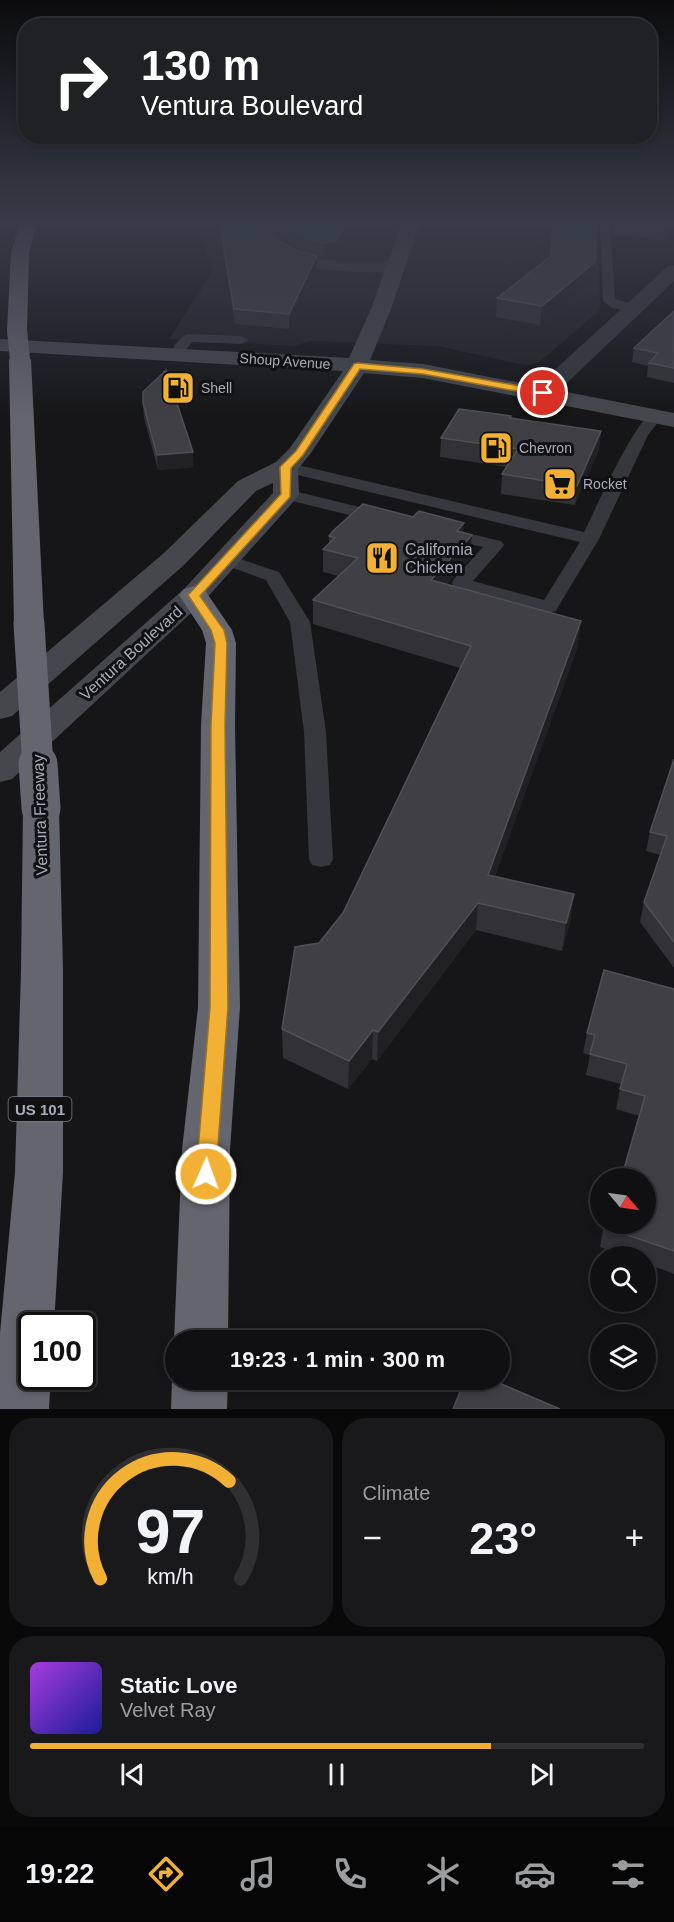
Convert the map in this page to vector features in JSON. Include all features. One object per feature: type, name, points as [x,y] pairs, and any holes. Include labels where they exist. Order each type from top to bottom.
[{"type":"highway","name":"Ventura Freeway","points":[[19,289],[17,330],[10,352],[41,808],[42,970],[39,1172],[21,1409]]},
{"type":"highway","points":[[194,595],[217,630],[221,643],[218,725],[219,1007],[206,1150],[201,1330]]},
{"type":"highway","points":[[200,1390],[200,1409]]},
{"type":"main road","name":"Ventura Boulevard","points":[[0,771],[194,595],[228,560],[286,481],[299,453],[357,366],[387,289]]},
{"type":"main road","name":"Shoup Avenue","points":[[10,352],[176,354],[432,373],[664,418]]},
{"type":"main road","name":"Ventura Boulevard","points":[[0,709],[174,559],[247,486],[286,481]]},
{"type":"street","points":[[543,393],[655,289]]},
{"type":"lane","points":[[608,289],[609,301],[633,309]]},
{"type":"lane","points":[[176,354],[186,339],[190,337],[241,340]]},
{"type":"lane","points":[[426,529],[495,545],[462,583],[549,607],[590,539],[641,434],[664,418]]},
{"type":"lane","points":[[286,481],[404,523]]},
{"type":"lane","points":[[286,481],[590,539]]},
{"type":"lane","points":[[228,560],[273,576],[300,622],[315,732],[321,859]]},
{"type":"shaded area","points":[[202,289],[600,289],[600,310],[539,362],[530,365],[438,346],[310,341],[295,346],[169,339]]},
{"type":"building","points":[[231,289],[301,289],[289,314],[234,309]]},
{"type":"building","points":[[509,289],[563,289],[542,306],[497,298]]},
{"type":"building","points":[[674,311],[674,368],[649,363],[658,353],[634,348]]},
{"type":"building","points":[[166,370],[193,452],[157,455],[143,403],[143,392]]},
{"type":"building","points":[[459,409],[601,431],[577,486],[502,474],[518,449],[441,438]]},
{"type":"building","points":[[363,504],[413,517],[419,511],[464,523],[457,531],[472,535],[431,580],[581,621],[488,875],[574,894],[566,923],[478,903],[378,1032],[373,1030],[349,1061],[282,1029],[295,947],[319,943],[343,913],[471,646],[313,600],[358,558],[323,549],[335,538],[329,536],[334,530]]},
{"type":"building","points":[[674,759],[674,942],[644,902],[667,836],[650,832]]},
{"type":"building","points":[[604,970],[674,989],[674,1251],[624,1234],[656,1234],[656,1168],[624,1168],[645,1096],[620,1089],[627,1064],[590,1054],[595,1035],[587,1033]]},
{"type":"building","points":[[510,1388],[560,1409],[453,1409],[461,1390],[510,1390]]},
{"type":"place","name":"Shell","points":[[178,388]]},
{"type":"place","name":"Chevron","points":[[496,448]]},
{"type":"place","name":"Rocket","points":[[560,484]]},
{"type":"place","name":"California Chicken","points":[[382,558]]},
{"type":"route","points":[[206,1174],[206,1150],[219,1007],[218,725],[221,643],[217,630],[194,595],[286,494],[285,467],[299,453],[357,366],[423,371],[543,393]]}]
